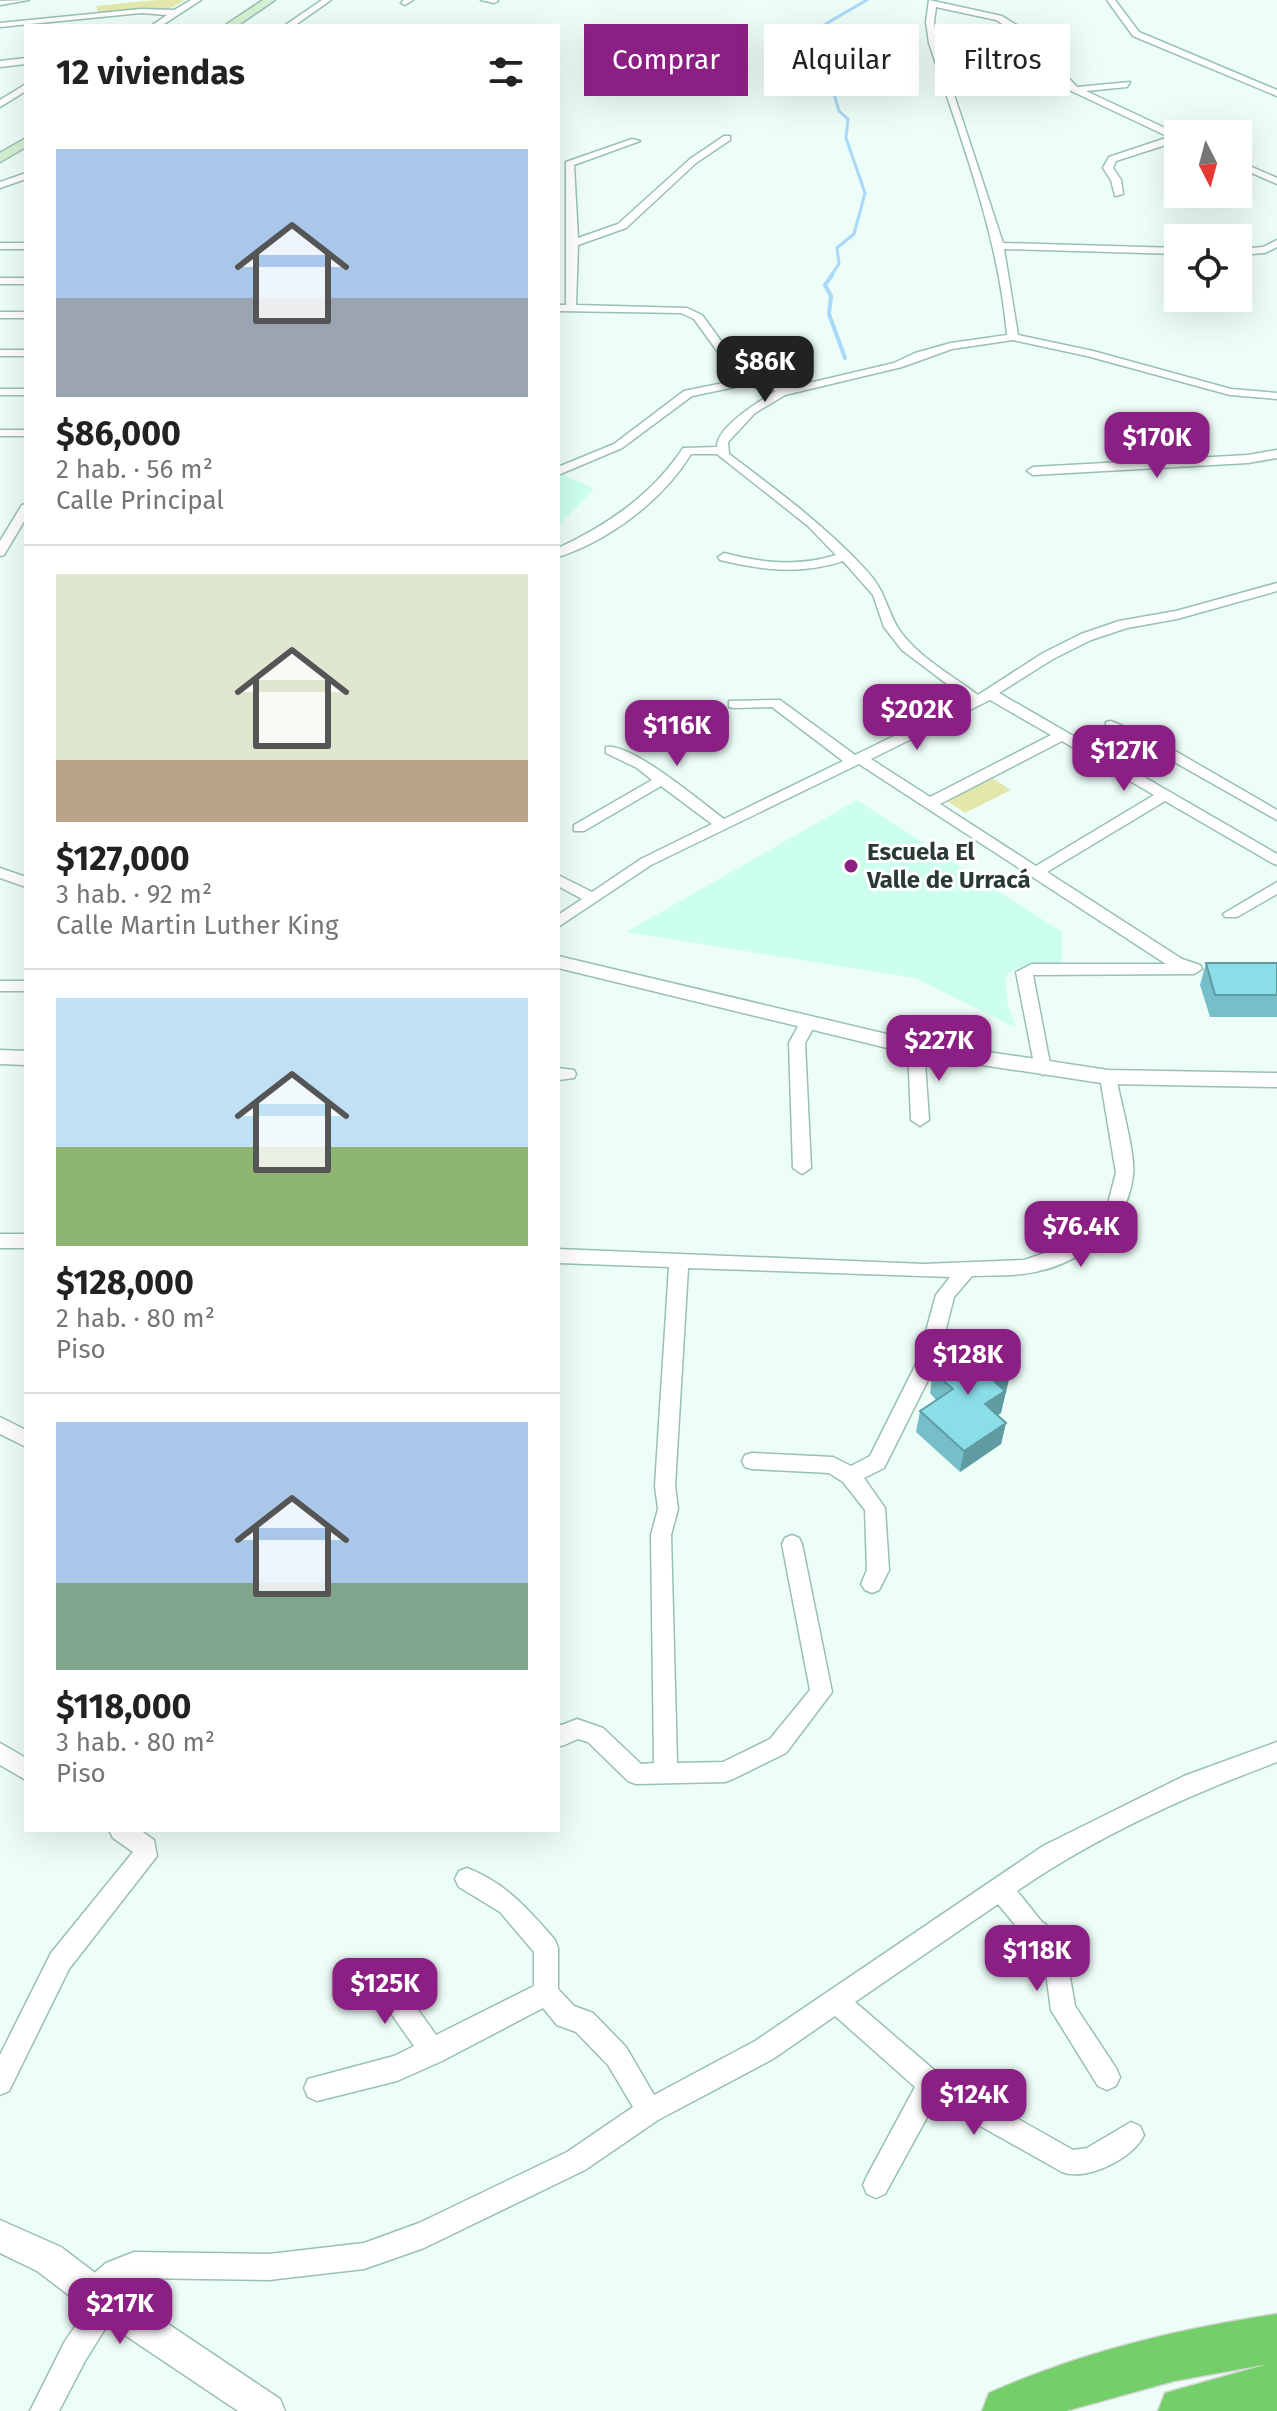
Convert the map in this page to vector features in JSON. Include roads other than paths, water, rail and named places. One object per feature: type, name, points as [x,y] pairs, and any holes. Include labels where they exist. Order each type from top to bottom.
[{"type":"highway","points":[[1007,2411],[1029,2400],[1152,2362],[1277,2338]]},
{"type":"highway","points":[[1183,2411],[1277,2386]]},
{"type":"main road","points":[[221,24],[258,0]]},
{"type":"main road","points":[[233,24],[270,0]]},
{"type":"main road","points":[[0,158],[24,143]]},
{"type":"main road","points":[[0,167],[24,153]]},
{"type":"street","points":[[0,3],[25,0]]},
{"type":"street","points":[[158,24],[197,0]]},
{"type":"street","points":[[291,24],[327,0]]},
{"type":"street","points":[[485,0],[494,1]]},
{"type":"street","points":[[1111,0],[1136,34],[1277,93]]},
{"type":"street","points":[[1013,337],[1012,307],[997,246],[933,43],[932,2],[978,11],[1010,24],[1062,81],[1164,131]]},
{"type":"street","points":[[0,25],[141,11],[176,13]]},
{"type":"street","points":[[0,64],[24,61]]},
{"type":"street","points":[[1076,90],[1127,84]]},
{"type":"street","points":[[0,104],[24,88]]},
{"type":"street","points":[[573,243],[622,226],[693,161],[727,138]]},
{"type":"street","points":[[571,308],[573,243],[569,168],[572,161],[635,141]]},
{"type":"street","points":[[1118,194],[1116,180],[1108,168],[1112,159],[1164,142]]},
{"type":"street","points":[[1252,170],[1277,181]]},
{"type":"street","points":[[0,185],[24,177]]},
{"type":"street","points":[[560,181],[570,181]]},
{"type":"street","points":[[1252,251],[1265,250],[1277,243]]},
{"type":"street","points":[[0,246],[24,246]]},
{"type":"street","points":[[997,246],[1164,251]]},
{"type":"street","points":[[0,281],[24,281]]},
{"type":"street","points":[[560,308],[683,310],[698,317],[745,382]]},
{"type":"street","points":[[0,315],[24,315]]},
{"type":"street","points":[[1277,396],[1220,389],[1089,353],[1013,337],[951,346],[898,365],[781,393],[751,411],[722,441],[722,451],[736,468],[812,523],[845,556],[879,595],[891,627],[907,647],[984,697],[1063,735],[1277,860]]},
{"type":"street","points":[[0,353],[24,353]]},
{"type":"street","points":[[560,470],[618,446],[688,393],[745,382],[793,391]]},
{"type":"street","points":[[0,392],[24,392]]},
{"type":"street","points":[[0,433],[24,433]]},
{"type":"street","points":[[560,552],[581,543],[646,499],[687,450],[722,451]]},
{"type":"street","points":[[1033,471],[1248,459],[1277,454]]},
{"type":"street","points":[[0,552],[24,512]]},
{"type":"street","points":[[0,535],[15,528]]},
{"type":"street","points":[[724,557],[789,569],[845,556]]},
{"type":"street","points":[[560,921],[646,862],[720,823],[984,697],[1048,656],[1086,637],[1124,624],[1177,615],[1277,587]]},
{"type":"street","points":[[734,704],[775,703],[857,760],[1176,963],[1201,969],[1032,969],[1024,972],[1043,1069]]},
{"type":"street","points":[[1111,725],[1153,744],[1277,816]]},
{"type":"street","points":[[928,804],[1063,735]]},
{"type":"street","points":[[611,750],[642,765],[720,823]]},
{"type":"street","points":[[579,828],[662,780]]},
{"type":"street","points":[[1035,873],[1165,795]]},
{"type":"street","points":[[0,873],[24,881]]},
{"type":"street","points":[[560,881],[592,898]]},
{"type":"street","points":[[1231,914],[1277,887]]},
{"type":"street","points":[[560,962],[916,1048],[1043,1069],[1108,1077],[1277,1080]]},
{"type":"street","points":[[0,986],[24,986]]},
{"type":"street","points":[[802,1168],[797,1043],[808,1023]]},
{"type":"street","points":[[916,1048],[920,1120]]},
{"type":"street","points":[[0,1057],[24,1058]]},
{"type":"street","points":[[560,1256],[924,1271],[1024,1267],[1067,1253],[1095,1236],[1114,1213],[1125,1173],[1108,1077]]},
{"type":"street","points":[[0,1241],[24,1241]]},
{"type":"street","points":[[666,1774],[661,1535],[668,1509],[665,1486],[679,1259]]},
{"type":"street","points":[[850,1476],[877,1462],[928,1360],[945,1295],[967,1269]]},
{"type":"street","points":[[0,1425],[24,1438]]},
{"type":"street","points":[[752,1461],[833,1465],[850,1476],[875,1508],[878,1570],[872,1584]]},
{"type":"street","points":[[560,1735],[577,1729],[595,1735],[636,1774],[725,1772],[778,1746],[821,1692],[792,1544]]},
{"type":"street","points":[[44,2411],[115,2272],[134,2265],[269,2267],[364,2256],[424,2235],[576,2161],[649,2111],[764,2050],[838,2003],[1051,1854],[1192,1783],[1277,1752]]},
{"type":"street","points":[[0,1753],[24,1769]]},
{"type":"street","points":[[0,2082],[60,1961],[145,1856],[146,1848],[124,1832]]},
{"type":"street","points":[[467,1879],[508,1904],[546,1948],[546,1993],[566,2016],[584,2022],[617,2056],[649,2111]]},
{"type":"street","points":[[999,1888],[1034,1930],[1054,1945],[1063,2010],[1107,2077]]},
{"type":"street","points":[[349,1978],[385,1984],[433,2052]]},
{"type":"street","points":[[317,2088],[397,2068],[546,1993]]},
{"type":"street","points":[[838,2003],[931,2084],[1071,2163],[1091,2161],[1131,2135]]},
{"type":"street","points":[[876,2185],[931,2084]]},
{"type":"street","points":[[0,2236],[49,2259],[100,2298],[268,2411]]},
{"type":"waterway","points":[[830,277],[839,264],[837,248],[854,234],[865,193],[846,138],[848,119],[839,111],[833,90],[798,80],[788,59],[791,44],[867,0]]},
{"type":"waterway","points":[[832,275],[825,285],[831,296],[829,314],[845,358]]},
{"type":"place","name":"Escuela El Valle de Urracá","points":[[851,866]]}]
